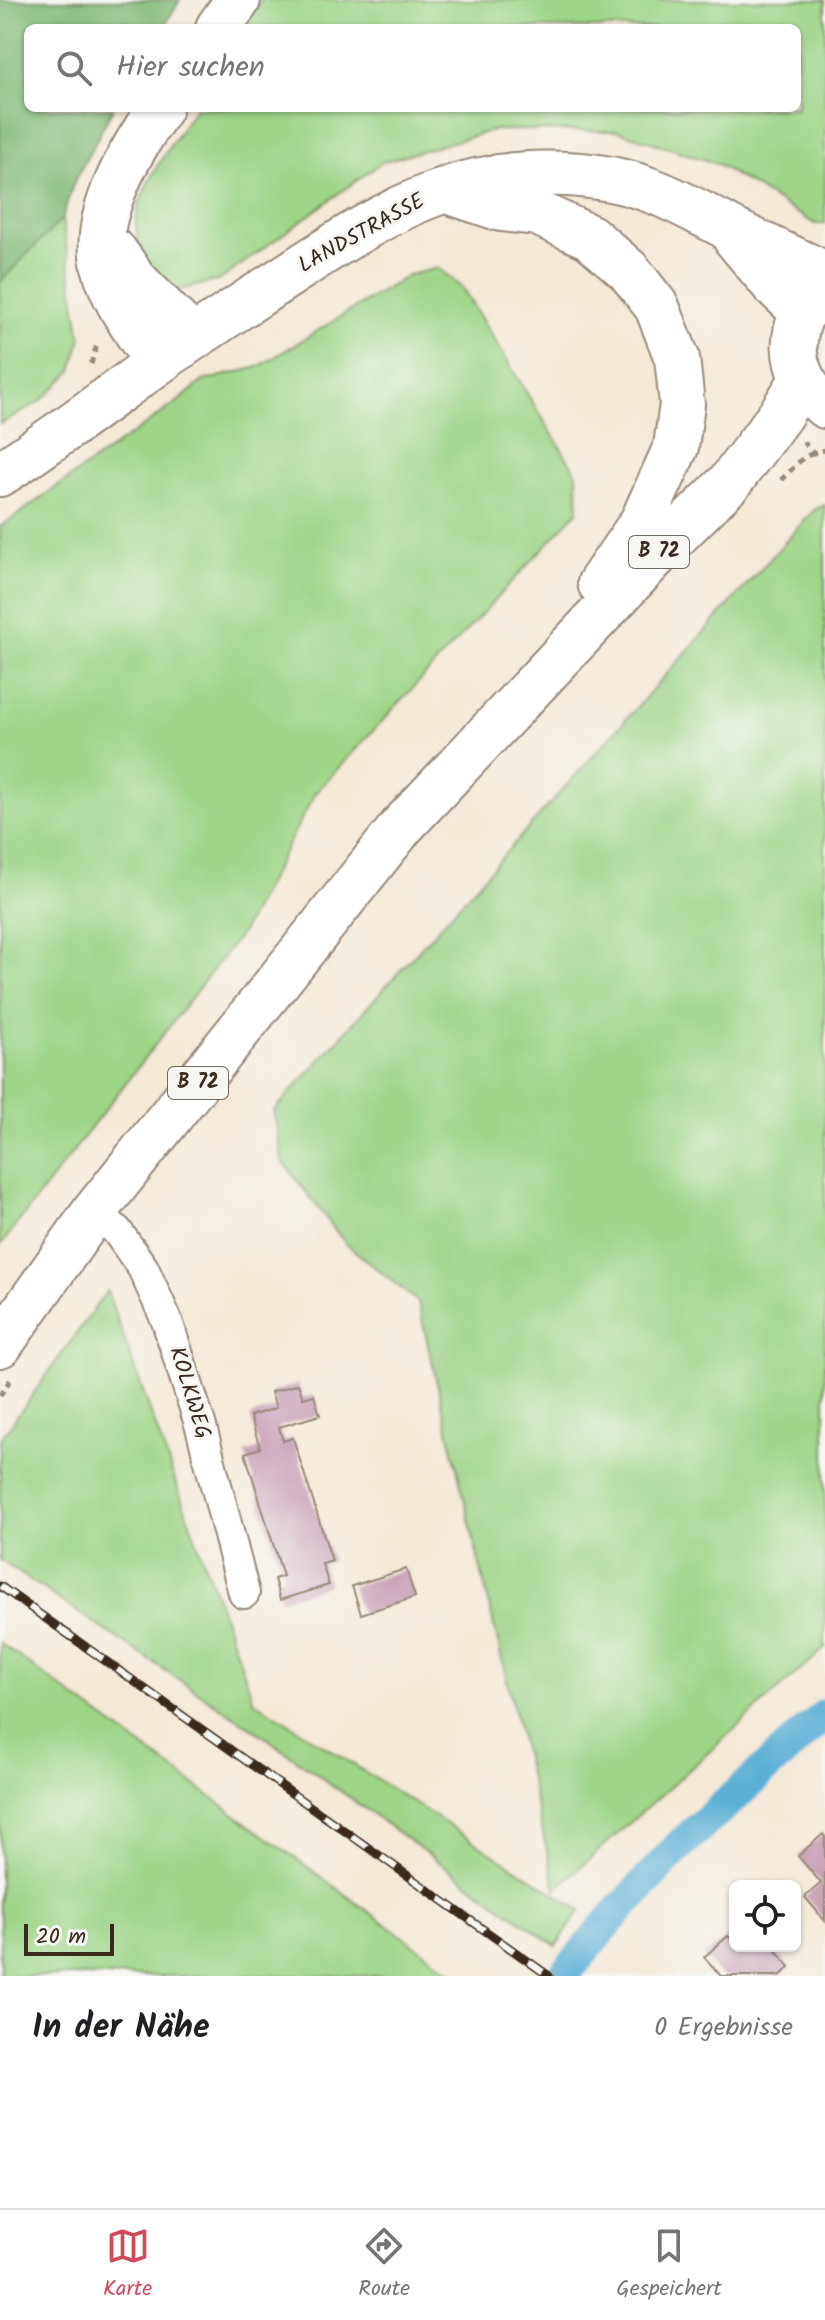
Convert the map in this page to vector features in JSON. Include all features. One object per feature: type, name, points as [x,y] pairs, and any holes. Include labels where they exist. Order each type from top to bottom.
[{"type":"main road","points":[[221,24],[238,0]]},
{"type":"main road","points":[[157,112],[114,185],[101,247],[104,267],[117,301],[157,363]]},
{"type":"main road","name":"LANDSTRASSE","points":[[0,474],[47,444],[193,338],[338,243],[395,211],[444,190],[478,181],[537,174],[598,177],[643,187],[688,204],[726,227],[825,274]]},
{"type":"main road","points":[[444,190],[501,209],[537,213],[590,237],[629,271],[657,307],[677,358],[682,404],[676,447],[642,522],[600,583],[591,625]]},
{"type":"main road","name":"LANDSTRASSE","points":[[726,227],[774,285],[814,300]]},
{"type":"main road","points":[[104,228],[116,254],[135,280],[193,338]]},
{"type":"main road","points":[[813,393],[795,358],[795,334],[814,300]]},
{"type":"main road","name":"B 72","points":[[750,486],[780,415],[813,393]]},
{"type":"main road","name":"B 72","points":[[9,1358],[95,1211],[402,826],[591,625],[750,486],[819,437]]},
{"type":"street","name":"KOLKWEG","points":[[95,1211],[117,1231],[143,1268],[167,1321],[201,1427],[244,1593]]},
{"type":"path","points":[[750,486],[803,458],[819,437]]},
{"type":"path","points":[[0,1395],[9,1358]]},
{"type":"green space","points":[[0,0],[180,0],[165,24],[24,24],[24,112],[111,112],[73,184],[62,219],[81,338],[72,371],[41,401],[0,424]]},
{"type":"green space","points":[[0,0],[180,0],[165,24],[24,24],[24,112],[111,112],[73,184],[62,219],[0,282]]},
{"type":"green space","points":[[261,0],[825,0],[825,224],[815,224],[717,164],[618,131],[494,130],[382,162],[220,280],[166,293],[139,243],[136,225],[138,211],[158,164],[192,112],[801,112],[801,24],[246,24]]},
{"type":"green space","points":[[438,268],[462,288],[577,474],[578,511],[315,793],[242,932],[0,1246],[0,527],[203,381],[258,367],[409,275]]},
{"type":"green space","points":[[825,505],[825,1648],[556,1889],[418,1302],[345,1243],[282,1160],[274,1111],[814,510]]},
{"type":"green space","points":[[107,1291],[254,1701],[581,1910],[556,1946],[268,1739],[0,1560],[0,1440]]},
{"type":"green space","points":[[0,1643],[457,1976],[0,1976]]},
{"type":"building","points":[[298,1384],[303,1398],[314,1395],[320,1415],[279,1427],[283,1441],[293,1438],[332,1561],[322,1564],[329,1585],[280,1600],[274,1579],[283,1576],[245,1453],[260,1448],[250,1416],[276,1408],[271,1392]]},
{"type":"building","points":[[406,1569],[415,1597],[361,1614],[352,1586]]},
{"type":"building","points":[[823,1834],[825,1921],[805,1897],[821,1883],[798,1856]]},
{"type":"building","points":[[728,1936],[729,1952],[777,1952],[790,1967],[780,1976],[721,1976],[704,1957]]},
{"type":"waterway","points":[[563,1976],[682,1843],[825,1715]]},
{"type":"railway","points":[[0,1586],[549,1976]]}]
